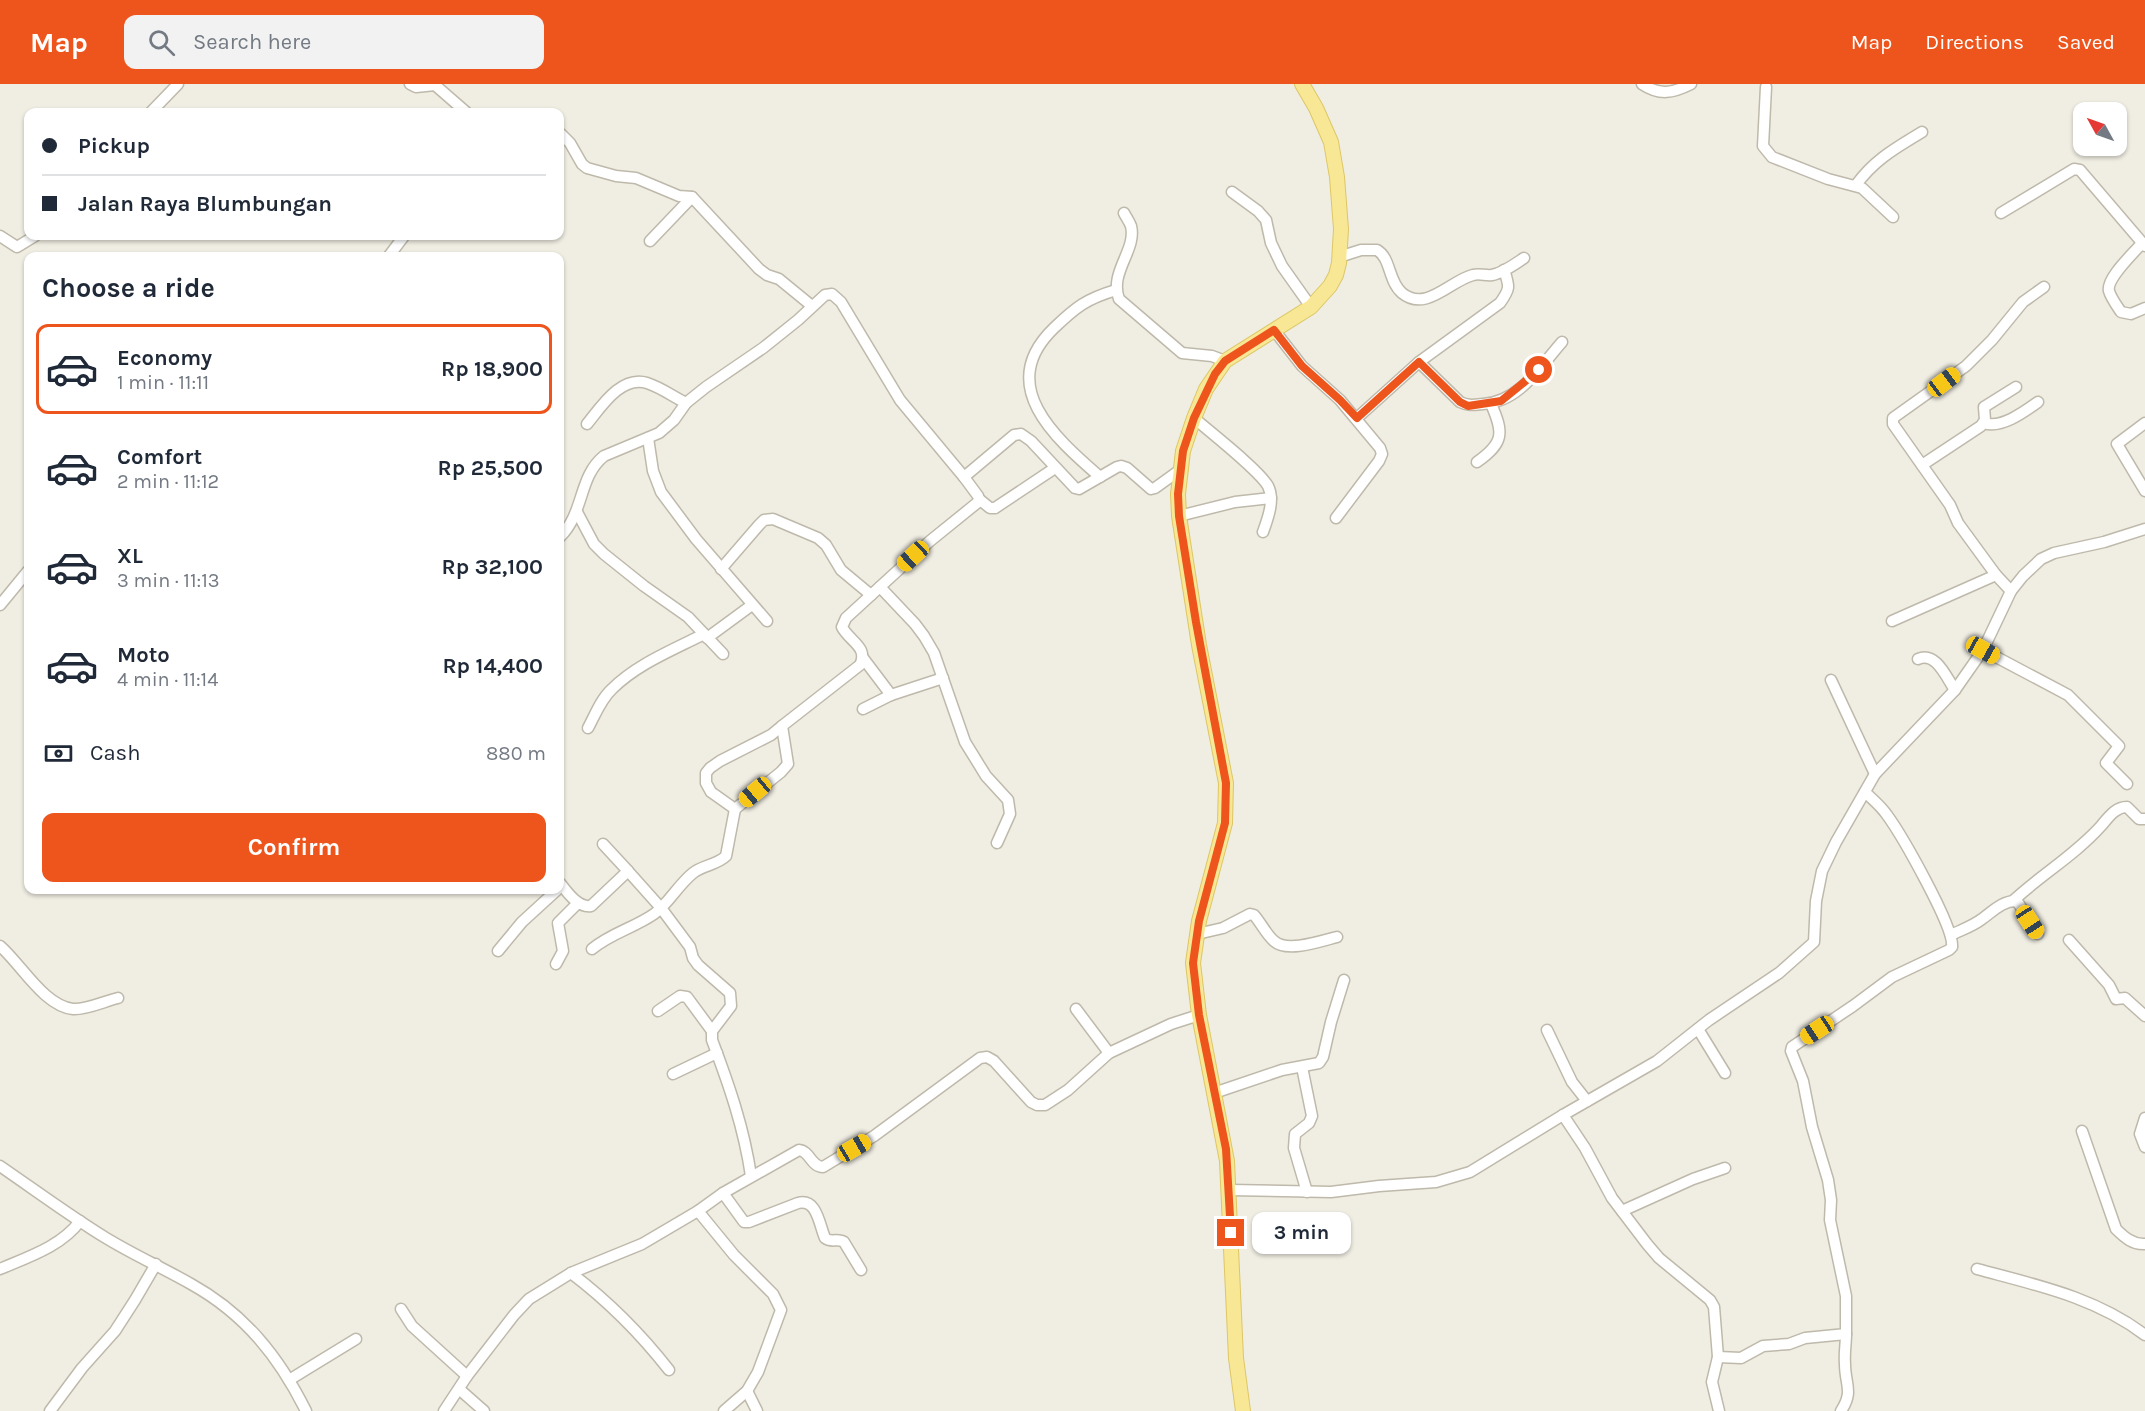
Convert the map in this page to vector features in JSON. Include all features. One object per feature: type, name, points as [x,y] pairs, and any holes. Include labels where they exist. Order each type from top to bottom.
[{"type":"main road","points":[[1243,1411],[1234,1339],[1230,1190],[1226,1149],[1199,1015],[1193,963],[1197,934],[1225,823],[1226,783],[1199,645],[1179,516],[1180,470],[1183,451],[1194,418],[1206,389],[1225,361],[1311,307],[1330,286],[1336,275],[1341,229],[1337,177],[1331,142],[1302,84]]},
{"type":"street","points":[[155,108],[178,84]]},
{"type":"street","points":[[410,84],[416,87],[435,85],[461,108]]},
{"type":"street","points":[[1642,84],[1650,90],[1662,93],[1674,92],[1690,84]]},
{"type":"street","points":[[1767,85],[1763,146],[1772,157],[1828,179],[1863,188],[1893,217]]},
{"type":"street","points":[[1856,185],[1878,160],[1922,132]]},
{"type":"street","points":[[564,137],[587,168],[616,176],[636,178],[679,196],[692,197],[759,268],[767,275],[779,279],[812,306]]},
{"type":"street","points":[[2001,213],[2074,169],[2080,170],[2144,244],[2112,277],[2108,287],[2121,312],[2132,314],[2145,308]]},
{"type":"street","points":[[1232,192],[1266,220],[1271,243],[1282,266],[1311,307]]},
{"type":"street","points":[[651,241],[692,197]]},
{"type":"street","points":[[1124,213],[1131,226],[1131,235],[1116,281],[1119,299],[1182,353],[1212,356],[1225,361]]},
{"type":"street","points":[[0,236],[17,247],[28,240]]},
{"type":"street","points":[[1339,258],[1362,250],[1377,250],[1385,259],[1391,280],[1396,287],[1410,298],[1420,300],[1474,274],[1492,275],[1524,258]]},
{"type":"street","points":[[1357,418],[1419,362],[1500,303],[1509,291],[1509,283],[1504,270]]},
{"type":"street","points":[[2011,591],[1996,575],[1958,523],[1950,505],[1893,424],[1893,418],[1966,366],[1992,340],[2023,302],[2044,287]]},
{"type":"street","points":[[1100,477],[1073,454],[1036,406],[1028,378],[1030,363],[1048,334],[1079,305],[1092,297],[1116,290]]},
{"type":"street","points":[[564,532],[577,512],[585,483],[597,461],[659,433],[674,420],[686,403],[763,348],[825,295],[832,294],[837,297],[900,400],[964,477],[979,499],[990,508],[995,508],[1055,468]]},
{"type":"street","points":[[1274,330],[1302,366],[1357,418],[1382,454],[1375,467],[1336,518]]},
{"type":"street","points":[[1419,362],[1460,402],[1468,406],[1491,404],[1501,401],[1525,384],[1562,342]]},
{"type":"street","points":[[587,424],[614,393],[625,385],[637,382],[648,383],[686,403]]},
{"type":"street","points":[[1984,423],[1984,407],[2016,387]]},
{"type":"street","points":[[1984,423],[1991,426],[2022,413],[2038,402]]},
{"type":"street","points":[[1477,462],[1496,446],[1501,436],[1491,404]]},
{"type":"street","points":[[1194,418],[1257,473],[1268,486],[1271,498],[1269,516],[1263,532]]},
{"type":"street","points":[[1922,465],[1984,423]]},
{"type":"street","points":[[2145,423],[2117,444],[2145,491]]},
{"type":"street","points":[[964,477],[1014,435],[1021,434],[1075,488],[1079,489],[1116,467],[1127,468],[1151,489],[1180,470]]},
{"type":"street","points":[[648,438],[653,471],[661,492],[682,521],[767,621]]},
{"type":"street","points":[[1179,516],[1234,502],[1271,498]]},
{"type":"street","points":[[891,695],[863,658],[862,650],[842,627],[846,618],[979,499]]},
{"type":"street","points":[[577,512],[594,544],[604,554],[688,617],[723,654]]},
{"type":"street","points":[[721,568],[764,520],[772,519],[818,538],[826,546],[841,570],[871,595]]},
{"type":"street","points":[[1230,1190],[1331,1192],[1436,1182],[1470,1172],[1657,1061],[1698,1029],[1779,973],[1814,942],[1816,901],[1822,871],[1875,774],[1955,690],[1983,650],[2011,591],[2023,576],[2041,559],[2145,529]]},
{"type":"street","points":[[1892,621],[1996,575]]},
{"type":"street","points":[[0,605],[24,576]]},
{"type":"street","points":[[880,587],[924,636],[934,653],[969,751],[986,776],[1008,800],[1010,814],[998,843]]},
{"type":"street","points":[[588,728],[610,690],[623,679],[651,662],[706,636],[752,605]]},
{"type":"street","points":[[1983,650],[2068,695],[2118,746],[2106,763],[2127,784]]},
{"type":"street","points":[[1918,658],[1930,657],[1935,661],[1955,690]]},
{"type":"street","points":[[735,809],[711,792],[706,783],[706,773],[710,768],[771,735],[860,665],[863,658]]},
{"type":"street","points":[[863,709],[891,695],[943,678]]},
{"type":"street","points":[[1831,680],[1875,774]]},
{"type":"street","points":[[592,949],[614,934],[661,909],[683,882],[702,866],[723,859],[729,848],[735,809],[788,764],[782,726]]},
{"type":"street","points":[[1841,1411],[1849,1397],[1850,1390],[1845,1368],[1846,1296],[1830,1220],[1831,1200],[1828,1180],[1812,1126],[1803,1081],[1791,1051],[1792,1047],[1892,977],[1949,950],[1953,943],[1942,913],[1898,831],[1886,813],[1865,792]]},
{"type":"street","points":[[1951,935],[2014,900],[2040,876],[2077,849],[2117,809],[2127,807],[2139,819],[2145,819]]},
{"type":"street","points":[[603,844],[661,909],[690,947],[698,965],[730,993],[731,1006],[712,1031]]},
{"type":"street","points":[[564,891],[585,907],[591,906],[628,872]]},
{"type":"street","points":[[498,951],[522,922],[552,894]]},
{"type":"street","points":[[2014,900],[2017,901],[2038,934]]},
{"type":"street","points":[[556,964],[563,951],[558,923],[578,903]]},
{"type":"street","points":[[1197,934],[1224,928],[1250,914],[1254,915],[1272,940],[1283,947],[1337,937]]},
{"type":"street","points":[[2069,940],[2109,985],[2116,999],[2125,998],[2145,1016]]},
{"type":"street","points":[[0,946],[44,993],[70,1008],[81,1008],[118,998]]},
{"type":"street","points":[[1214,1093],[1282,1070],[1319,1063],[1323,1057],[1344,980]]},
{"type":"street","points":[[658,1011],[680,996],[684,996],[712,1031],[712,1040],[746,1143],[751,1176]]},
{"type":"street","points":[[1076,1009],[1109,1053]]},
{"type":"street","points":[[444,1411],[467,1376],[522,1307],[545,1288],[571,1273],[642,1244],[698,1211],[723,1192],[799,1150],[805,1151],[819,1167],[833,1162],[874,1136],[980,1058],[987,1057],[994,1061],[1031,1102],[1045,1105],[1068,1089],[1109,1053],[1171,1024],[1199,1015]]},
{"type":"street","points":[[1698,1029],[1725,1073]]},
{"type":"street","points":[[1547,1030],[1572,1082],[1587,1101]]},
{"type":"street","points":[[673,1074],[717,1053]]},
{"type":"street","points":[[1302,1067],[1312,1116],[1309,1123],[1295,1134],[1294,1148],[1307,1192]]},
{"type":"street","points":[[1563,1115],[1585,1148],[1612,1198],[1659,1258],[1710,1300],[1715,1311],[1718,1357],[1712,1382],[1719,1411]]},
{"type":"street","points":[[2145,1118],[2140,1134],[2145,1147]]},
{"type":"street","points":[[2082,1131],[2116,1229],[2138,1245],[2145,1244]]},
{"type":"street","points":[[0,1166],[107,1239],[194,1285],[238,1317],[267,1347],[306,1411]]},
{"type":"street","points":[[1622,1211],[1693,1179],[1725,1168]]},
{"type":"street","points":[[723,1192],[744,1222],[798,1203],[805,1201],[810,1203],[814,1207],[825,1238],[840,1239],[844,1242],[861,1270]]},
{"type":"street","points":[[698,1211],[734,1256],[773,1294],[779,1304],[780,1317],[758,1372],[747,1391],[724,1411]]},
{"type":"street","points":[[0,1269],[39,1252],[66,1236],[80,1221]]},
{"type":"street","points":[[50,1411],[82,1368],[115,1331],[156,1264]]},
{"type":"street","points":[[1977,1269],[2050,1287],[2095,1305],[2131,1324],[2145,1335]]},
{"type":"street","points":[[571,1273],[640,1334],[669,1370]]},
{"type":"street","points":[[401,1309],[412,1326],[467,1376]]},
{"type":"street","points":[[1718,1357],[1741,1358],[1763,1346],[1789,1344],[1805,1338],[1846,1334]]},
{"type":"street","points":[[289,1380],[356,1339]]},
{"type":"street","points":[[459,1389],[484,1411]]},
{"type":"street","points":[[747,1391],[757,1411]]},
{"type":"route","points":[[1231,1233],[1226,1149],[1199,1015],[1193,963],[1199,921],[1225,823],[1226,799],[1226,783],[1219,740],[1199,645],[1179,516],[1180,470],[1183,451],[1194,418],[1206,389],[1225,361],[1274,330],[1302,366],[1357,418],[1419,362],[1460,402],[1468,406],[1501,401],[1510,396],[1539,370]]}]
